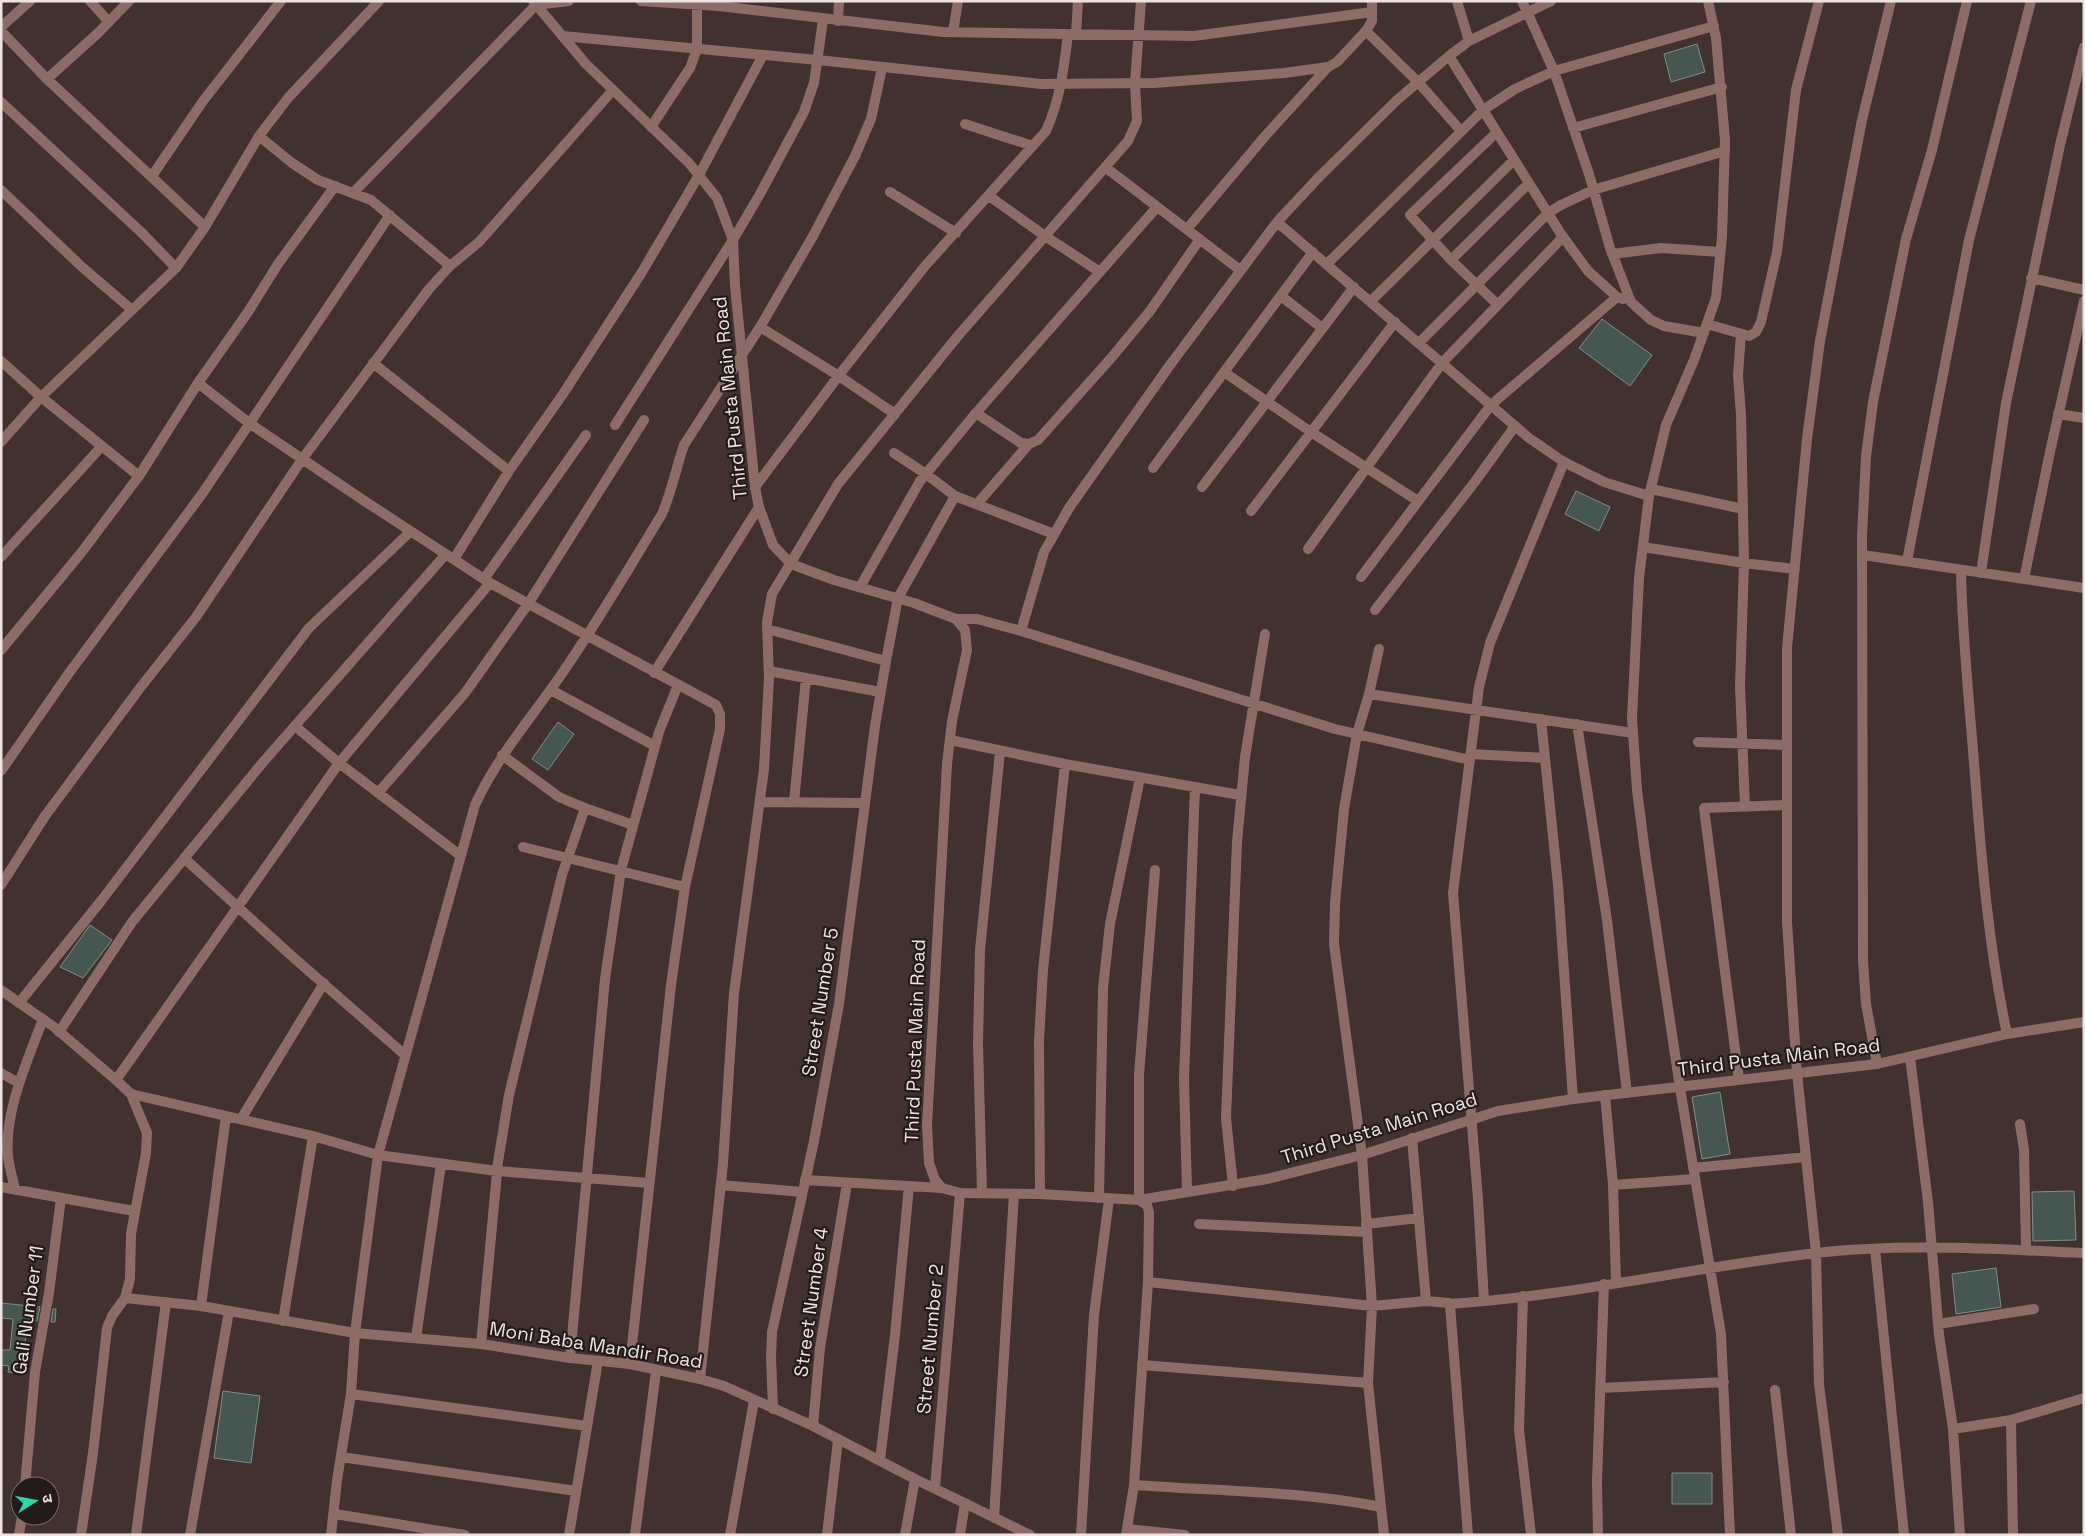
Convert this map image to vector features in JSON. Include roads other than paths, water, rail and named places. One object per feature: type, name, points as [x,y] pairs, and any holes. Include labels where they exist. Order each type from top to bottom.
[{"type":"street","points":[[1,27],[30,1]]},
{"type":"street","points":[[90,1],[109,22]]},
{"type":"street","points":[[47,79],[129,1]]},
{"type":"street","points":[[152,176],[203,101],[281,1]]},
{"type":"street","points":[[1,442],[41,397],[176,268],[205,227],[259,136],[288,98],[379,1]]},
{"type":"street","points":[[354,192],[534,3],[569,1]]},
{"type":"street","points":[[641,1],[697,3],[823,20],[953,32],[1194,36],[1372,7],[1372,21],[1366,31],[1337,62],[1328,67],[1266,135],[1186,229]]},
{"type":"street","points":[[838,21],[839,1]]},
{"type":"street","points":[[953,32],[958,1]]},
{"type":"street","points":[[755,487],[925,266],[1046,131],[1062,84],[1078,1]]},
{"type":"street","points":[[700,1379],[721,1185],[734,993],[761,802],[769,671],[767,629],[772,594],[838,484],[957,337],[1128,141],[1137,121],[1135,83],[1141,1]]},
{"type":"street","points":[[1457,1],[1469,41]]},
{"type":"street","points":[[1522,1],[1554,71],[1612,254],[1631,302]]},
{"type":"street","points":[[1021,630],[1044,552],[1074,500],[1240,270],[1277,222],[1319,177],[1418,82],[1449,56],[1469,41],[1551,1]]},
{"type":"street","points":[[1708,1],[1714,26],[1722,87],[1725,151],[1716,298],[1666,425],[1650,493],[1643,547],[1634,659],[1633,733],[1644,853],[1680,1088],[1721,1334],[1730,1535]]},
{"type":"street","points":[[1449,56],[1548,213],[1588,271],[1617,297],[1631,302],[1651,320],[1664,326],[1705,328],[1749,336],[1756,332],[1761,322],[1777,252],[1796,90],[1819,1]]},
{"type":"street","points":[[1838,1535],[1819,1384],[1816,1253],[1797,1073],[1787,922],[1787,648],[1807,439],[1820,341],[1862,120],[1891,1]]},
{"type":"street","points":[[1877,1064],[1866,1004],[1864,961],[1862,555],[1866,456],[1873,402],[1906,239],[1932,150],[1967,1]]},
{"type":"street","points":[[1907,562],[1969,240],[2031,1]]},
{"type":"street","name":"Third Pusta Main Road","points":[[534,3],[586,64],[699,175],[717,198],[733,240],[735,286],[755,487],[759,507],[773,545],[791,564],[898,598],[956,619],[965,630],[967,650],[952,721],[947,764],[927,1125],[929,1163],[935,1180],[942,1188],[960,1193],[1040,1194],[1139,1200],[1233,1186],[1362,1156],[1470,1118],[1498,1111],[1604,1095],[1680,1088],[1877,1064],[2007,1034],[2084,1022]]},
{"type":"street","points":[[651,127],[690,68],[696,49],[697,3]]},
{"type":"street","points":[[615,425],[733,240],[804,112],[810,97],[818,60],[823,20]]},
{"type":"street","points":[[1327,264],[1483,110],[1515,89],[1554,71],[1714,26]]},
{"type":"street","points":[[1,31],[47,79],[205,227]]},
{"type":"street","points":[[1366,31],[1418,82],[1461,131]]},
{"type":"street","points":[[562,36],[818,60],[1041,84],[1135,83],[1242,77],[1328,67]]},
{"type":"street","points":[[1981,573],[2006,403],[2031,278],[2084,46]]},
{"type":"street","points":[[60,1032],[132,922],[184,858],[294,726],[450,557],[606,329],[699,175],[763,55]]},
{"type":"street","points":[[331,1535],[351,1394],[355,1334],[378,1155],[476,805],[486,782],[502,756],[551,690],[662,514],[672,493],[684,445],[743,356],[813,236],[855,156],[871,119],[882,68]]},
{"type":"street","points":[[1573,128],[1722,87]]},
{"type":"street","points":[[1,885],[46,816],[140,688],[196,617],[303,458],[428,289],[450,266],[479,242],[613,90]]},
{"type":"street","points":[[1,102],[142,233],[176,268]]},
{"type":"street","points":[[965,124],[1033,146]]},
{"type":"street","points":[[1496,132],[1410,215],[1476,286],[1498,305]]},
{"type":"street","points":[[259,136],[292,163],[318,180],[371,200],[450,266]]},
{"type":"street","points":[[1419,343],[1548,213],[1593,190],[1725,151]]},
{"type":"street","points":[[1370,301],[1514,160]]},
{"type":"street","points":[[1105,167],[1240,270]]},
{"type":"street","points":[[1451,260],[1529,183]]},
{"type":"street","points":[[1,650],[81,553],[139,476],[198,383],[248,312],[278,264],[335,186]]},
{"type":"street","points":[[1,190],[82,267],[131,309]]},
{"type":"street","points":[[890,192],[956,233]]},
{"type":"street","points":[[989,196],[1100,272]]},
{"type":"street","points":[[860,587],[903,508],[926,474],[1157,207]]},
{"type":"street","points":[[1,771],[69,673],[202,494],[390,215]]},
{"type":"street","points":[[1277,222],[1515,426],[1564,462],[1604,482],[1650,493],[1743,509]]},
{"type":"street","points":[[1308,549],[1442,363],[1564,237]]},
{"type":"street","points":[[977,504],[1029,444],[1038,440],[1112,358],[1155,305],[1200,239]]},
{"type":"street","points":[[1612,254],[1661,248],[1720,252]]},
{"type":"street","points":[[1153,468],[1313,252]]},
{"type":"street","points":[[2031,278],[2084,290]]},
{"type":"street","points":[[1202,487],[1354,287]]},
{"type":"street","points":[[1280,296],[1322,328]]},
{"type":"street","points":[[1361,577],[1490,405],[1617,297]]},
{"type":"street","points":[[2024,579],[2058,414],[2084,301]]},
{"type":"street","points":[[1250,511],[1395,322]]},
{"type":"street","points":[[760,327],[839,376],[895,414]]},
{"type":"street","points":[[1741,334],[1738,375],[1744,563],[1740,686],[1745,807]]},
{"type":"street","points":[[1,361],[41,397],[139,476]]},
{"type":"street","points":[[373,363],[509,471]]},
{"type":"street","points":[[1224,372],[1311,432],[1418,501]]},
{"type":"street","points":[[198,383],[249,422],[410,532],[487,581],[716,705],[720,714],[720,729],[685,887],[671,985],[630,1364]]},
{"type":"street","points":[[976,414],[1021,443],[1029,444]]},
{"type":"street","points":[[2058,414],[2084,418]]},
{"type":"street","points":[[378,793],[466,693],[528,604],[644,420]]},
{"type":"street","points":[[1375,610],[1515,426]]},
{"type":"street","points":[[116,1080],[339,763],[487,581],[586,435]]},
{"type":"street","points":[[1,557],[102,446]]},
{"type":"street","points":[[894,453],[955,496],[1054,534]]},
{"type":"street","points":[[1484,1302],[1453,893],[1479,687],[1490,643],[1564,462]]},
{"type":"street","name":"Street Number 5","points":[[773,1409],[770,1356],[772,1332],[805,1180],[839,1004],[880,692],[898,598],[955,496]]},
{"type":"street","points":[[654,673],[759,507]]},
{"type":"street","points":[[19,1003],[101,901],[309,628],[410,532]]},
{"type":"street","points":[[1643,547],[1795,569]]},
{"type":"street","points":[[1862,555],[2084,588]]},
{"type":"street","points":[[1961,570],[1964,636],[1983,872],[1995,979],[2007,1034]]},
{"type":"street","points":[[956,619],[977,620],[1021,630],[1253,704],[1356,734],[1470,757],[1545,758]]},
{"type":"street","points":[[767,629],[886,660]]},
{"type":"street","points":[[1233,1186],[1228,1153],[1227,1098],[1240,795],[1265,634]]},
{"type":"street","points":[[1379,649],[1369,694],[1356,734],[1339,856],[1334,944],[1362,1156],[1372,1306],[1368,1384],[1384,1535]]},
{"type":"street","points":[[769,671],[880,692]]},
{"type":"street","points":[[794,802],[806,678]]},
{"type":"street","points":[[570,1358],[605,979],[621,870],[659,732],[678,685]]},
{"type":"street","points":[[551,690],[655,746]]},
{"type":"street","points":[[1369,694],[1476,708],[1633,733]]},
{"type":"street","points":[[1541,719],[1558,885],[1573,1099]]},
{"type":"street","points":[[1577,724],[1607,920],[1627,1093]]},
{"type":"street","points":[[294,726],[339,763],[461,856]]},
{"type":"street","points":[[950,740],[1000,752],[1240,795]]},
{"type":"street","points":[[1698,742],[1787,745]]},
{"type":"street","points":[[982,1193],[978,1044],[980,950],[1000,752]]},
{"type":"street","points":[[502,756],[559,797],[633,824]]},
{"type":"street","points":[[1040,1194],[1039,1040],[1043,970],[1065,764]]},
{"type":"street","points":[[1081,1535],[1094,1315],[1104,1199],[1103,988],[1112,915],[1140,778]]},
{"type":"street","points":[[1187,1192],[1184,1079],[1195,787]]},
{"type":"street","points":[[761,802],[865,803]]},
{"type":"street","points":[[1739,1080],[1704,808],[1787,805]]},
{"type":"street","points":[[481,1344],[497,1171],[509,1096],[562,875],[585,808]]},
{"type":"street","points":[[523,847],[685,887]]},
{"type":"street","points":[[184,858],[405,1055]]},
{"type":"street","points":[[1155,870],[1140,1076],[1139,1200],[1146,1205],[1149,1212],[1148,1282],[1134,1485],[1127,1532],[1185,1535]]},
{"type":"street","points":[[241,1119],[324,983]]},
{"type":"street","points":[[1,990],[60,1032],[131,1094],[147,1133],[146,1153],[134,1211],[130,1244],[130,1279],[125,1298],[112,1316],[107,1328],[93,1453],[81,1535]]},
{"type":"street","points":[[15,1190],[5,1131],[19,1084],[43,1019]]},
{"type":"street","points":[[1910,1057],[1933,1248],[1938,1324],[1952,1429],[1960,1535]]},
{"type":"street","points":[[1,1073],[19,1084]]},
{"type":"street","points":[[131,1094],[313,1136],[378,1155],[497,1171],[649,1183]]},
{"type":"street","points":[[1604,1095],[1613,1185],[1616,1282]]},
{"type":"street","points":[[201,1306],[226,1116]]},
{"type":"street","points":[[2020,1124],[2024,1150],[2026,1250]]},
{"type":"street","points":[[283,1321],[313,1136]]},
{"type":"street","points":[[1412,1138],[1426,1301]]},
{"type":"street","points":[[1693,1168],[1806,1157]]},
{"type":"street","points":[[416,1338],[441,1164]]},
{"type":"street","points":[[1613,1185],[1695,1179]]},
{"type":"street","points":[[805,1180],[942,1188]]},
{"type":"street","name":"Street Number 4","points":[[813,1426],[820,1348],[847,1182]]},
{"type":"street","points":[[721,1185],[802,1192]]},
{"type":"street","points":[[880,1460],[895,1335],[909,1186]]},
{"type":"street","points":[[1,1187],[134,1211]]},
{"type":"street","name":"Street Number 2","points":[[935,1488],[960,1193]]},
{"type":"street","points":[[994,1518],[1014,1194]]},
{"type":"street","name":"Gali Number 11","points":[[25,1476],[35,1372],[49,1293],[60,1198]]},
{"type":"street","points":[[1199,1224],[1367,1228],[1419,1218]]},
{"type":"street","points":[[1148,1282],[1372,1306],[1426,1301],[1449,1304],[1484,1302],[1816,1253],[1933,1248],[2084,1253]]},
{"type":"street","points":[[1875,1249],[1904,1535]]},
{"type":"street","points":[[1598,1535],[1597,1481],[1604,1284]]},
{"type":"street","points":[[1523,1296],[1519,1430],[1531,1535]]},
{"type":"street","name":"Moni Baba Mandir Road","points":[[125,1298],[201,1306],[355,1334],[481,1344],[570,1358],[630,1364],[700,1379],[724,1386],[813,1426],[915,1479],[1030,1535]]},
{"type":"street","points":[[136,1535],[166,1302]]},
{"type":"street","points":[[1449,1304],[1468,1535]]},
{"type":"street","points":[[1938,1324],[2034,1309]]},
{"type":"street","points":[[190,1535],[229,1311]]},
{"type":"street","points":[[569,1535],[598,1361]]},
{"type":"street","points":[[1142,1365],[1368,1384]]},
{"type":"street","points":[[635,1535],[656,1371]]},
{"type":"street","points":[[1601,1388],[1724,1382]]},
{"type":"street","points":[[1775,1390],[1791,1535]]},
{"type":"street","points":[[351,1394],[587,1426]]},
{"type":"street","points":[[1952,1429],[2010,1420],[2084,1398]]},
{"type":"street","points":[[730,1535],[754,1401]]},
{"type":"street","points":[[2010,1420],[2013,1535]]},
{"type":"street","points":[[827,1535],[838,1440]]},
{"type":"street","points":[[341,1457],[576,1491]]},
{"type":"street","points":[[904,1535],[915,1479]]},
{"type":"street","points":[[1134,1485],[1292,1494],[1343,1500],[1381,1508]]},
{"type":"street","points":[[960,1535],[965,1503]]},
{"type":"street","points":[[334,1514],[465,1535]]}]
